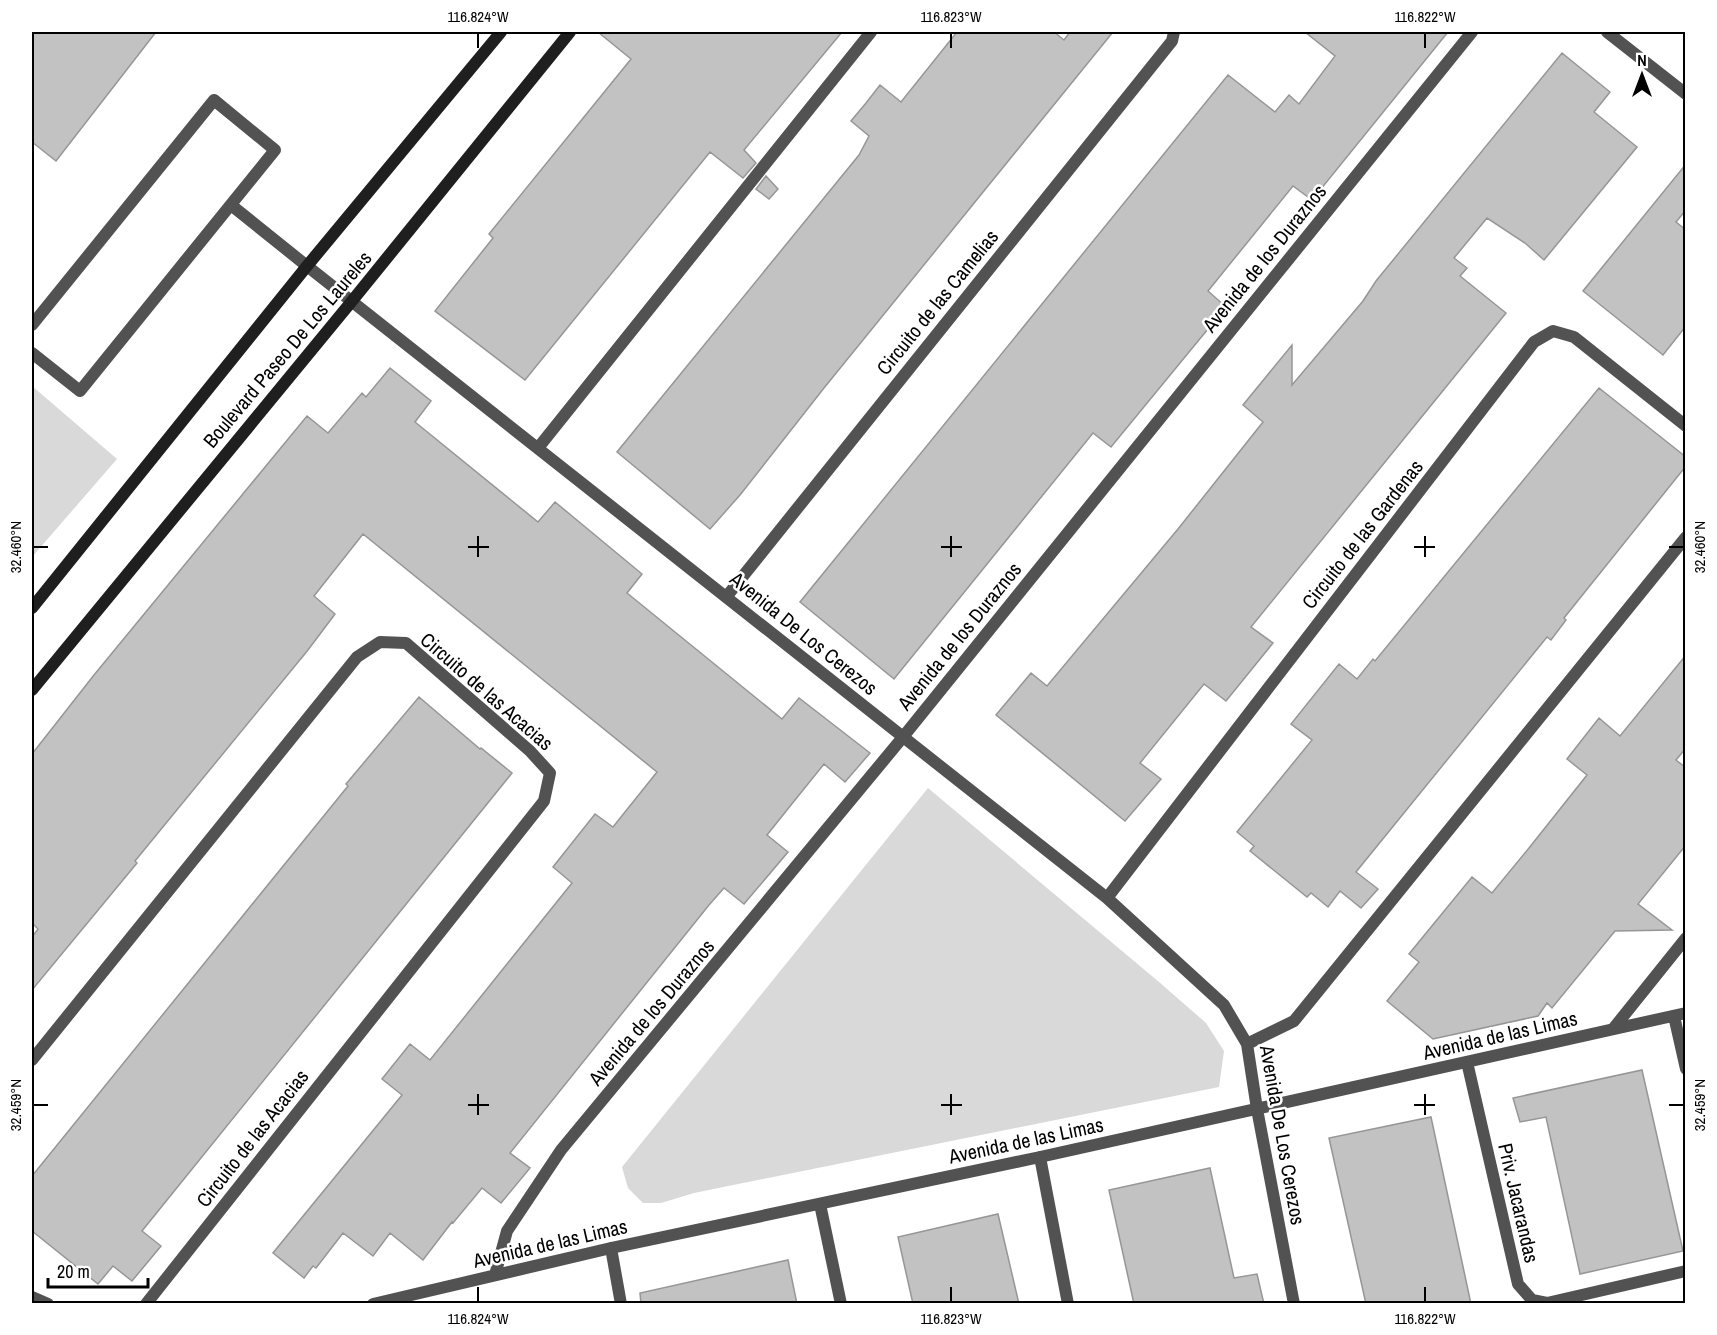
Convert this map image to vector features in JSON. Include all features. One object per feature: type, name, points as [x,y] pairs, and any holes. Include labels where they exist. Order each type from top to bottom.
[{"type":"street","name":"Boulevard Paseo De Los Laureles","points":[[32,608],[307,266],[501,32]]},
{"type":"street","name":"Boulevard Paseo De Los Laureles","points":[[32,690],[352,302],[570,32]]},
{"type":"street","points":[[538,448],[871,32]]},
{"type":"street","name":"Circuito de las Camelias","points":[[727,596],[1172,41],[1174,32]]},
{"type":"street","name":"Avenida de los Duraznos","points":[[495,1275],[507,1231],[561,1150],[903,737],[1472,32]]},
{"type":"street","points":[[1607,32],[1686,94]]},
{"type":"street","points":[[32,325],[214,100],[276,150],[80,391],[32,353]]},
{"type":"street","name":"Avenida De Los Cerezos","points":[[231,205],[1107,898],[1224,1005],[1247,1044],[1294,1304]]},
{"type":"street","name":"Circuito de las Gardenas","points":[[1107,898],[1534,342],[1553,331],[1574,337],[1686,426]]},
{"type":"street","points":[[1247,1044],[1294,1021],[1686,537]]},
{"type":"street","name":"Circuito de las Acacias","points":[[32,1060],[357,657],[380,642],[406,643],[530,751],[550,773],[544,801],[146,1304]]},
{"type":"street","points":[[1613,1029],[1686,938]]},
{"type":"street","points":[[1680,1014],[1686,1069]]},
{"type":"street","name":"Avenida de las Limas","points":[[374,1304],[407,1300],[495,1275],[611,1248],[1041,1157],[1680,1014]]},
{"type":"street","name":"Priv. Jacarandas","points":[[1467,1062],[1518,1284],[1532,1300],[1546,1303],[1686,1271]]},
{"type":"street","points":[[1041,1157],[1068,1304]]},
{"type":"street","points":[[820,1204],[841,1304]]},
{"type":"street","points":[[611,1248],[621,1304]]},
{"type":"street","points":[[32,1297],[48,1304]]},
{"type":"shaded area","points":[[32,386],[117,459],[32,557]]},
{"type":"shaded area","points":[[928,788],[1206,1023],[1224,1051],[1219,1087],[694,1193],[661,1203],[643,1203],[628,1188],[622,1167]]},
{"type":"building","points":[[32,32],[156,32],[56,161],[32,142]]},
{"type":"building","points":[[598,32],[842,32],[744,150],[756,163],[743,178],[710,152],[525,380],[435,311],[493,238],[489,234],[631,59]]},
{"type":"building","points":[[957,32],[1054,32],[1064,40],[1070,32],[1113,32],[740,495],[710,529],[617,452],[859,155],[869,136],[851,121],[880,85],[901,102]]},
{"type":"building","points":[[1305,32],[1448,32],[1312,200],[1293,186],[1208,291],[1226,307],[1111,447],[1093,433],[894,679],[800,602],[1228,75],[1275,112],[1289,95],[1299,104],[1335,56]]},
{"type":"building","points":[[1562,53],[1610,92],[1594,112],[1637,147],[1544,260],[1525,243],[1487,218],[1454,258],[1467,268],[1460,276],[1506,313],[1251,627],[1273,643],[1226,701],[1204,684],[1140,763],[1161,779],[1125,821],[996,715],[1031,673],[1047,686],[1178,529],[1263,422],[1243,405],[1292,345],[1292,385],[1363,301],[1376,281]]},
{"type":"building","points":[[1686,164],[1686,210],[1676,222],[1686,230],[1686,326],[1663,355],[1583,291]]},
{"type":"building","points":[[766,176],[778,189],[769,199],[756,189]]},
{"type":"building","points":[[390,368],[431,401],[415,422],[538,522],[555,502],[642,574],[627,593],[782,719],[799,698],[870,753],[845,782],[824,764],[767,835],[788,852],[744,904],[724,888],[709,905],[510,1153],[530,1168],[501,1203],[482,1188],[423,1260],[390,1233],[373,1256],[343,1233],[316,1268],[313,1266],[304,1278],[273,1253],[402,1095],[382,1079],[410,1044],[430,1060],[572,883],[553,867],[595,814],[613,827],[657,772],[363,534],[314,596],[335,614],[135,861],[137,863],[32,990],[32,937],[38,929],[32,923],[32,754],[307,416],[328,433],[362,393],[366,397]]},
{"type":"building","points":[[1599,388],[1686,457],[1686,466],[1564,618],[1566,620],[1551,640],[1547,637],[1356,872],[1378,889],[1361,908],[1340,891],[1328,907],[1311,893],[1307,897],[1250,851],[1254,846],[1237,832],[1312,740],[1291,724],[1339,664],[1357,679],[1373,659],[1375,661]]},
{"type":"building","points":[[1686,655],[1686,748],[1676,760],[1686,768],[1686,845],[1638,904],[1672,930],[1615,931],[1552,1008],[1547,1003],[1538,1016],[1433,1039],[1387,1001],[1419,962],[1409,954],[1472,877],[1492,893],[1529,848],[1587,775],[1567,759],[1599,718],[1620,736]]},
{"type":"building","points":[[419,697],[512,773],[142,1231],[161,1246],[132,1281],[113,1266],[98,1284],[32,1231],[32,1176],[348,786],[346,784]]},
{"type":"building","points":[[1642,1070],[1683,1251],[1580,1274],[1546,1117],[1520,1122],[1513,1098]]},
{"type":"building","points":[[1431,1117],[1471,1304],[1366,1304],[1329,1138]]},
{"type":"building","points":[[1210,1168],[1234,1278],[1257,1274],[1264,1304],[1134,1304],[1109,1190]]},
{"type":"building","points":[[998,1214],[1019,1304],[913,1304],[898,1237]]},
{"type":"building","points":[[788,1260],[797,1304],[641,1304],[640,1293]]}]
